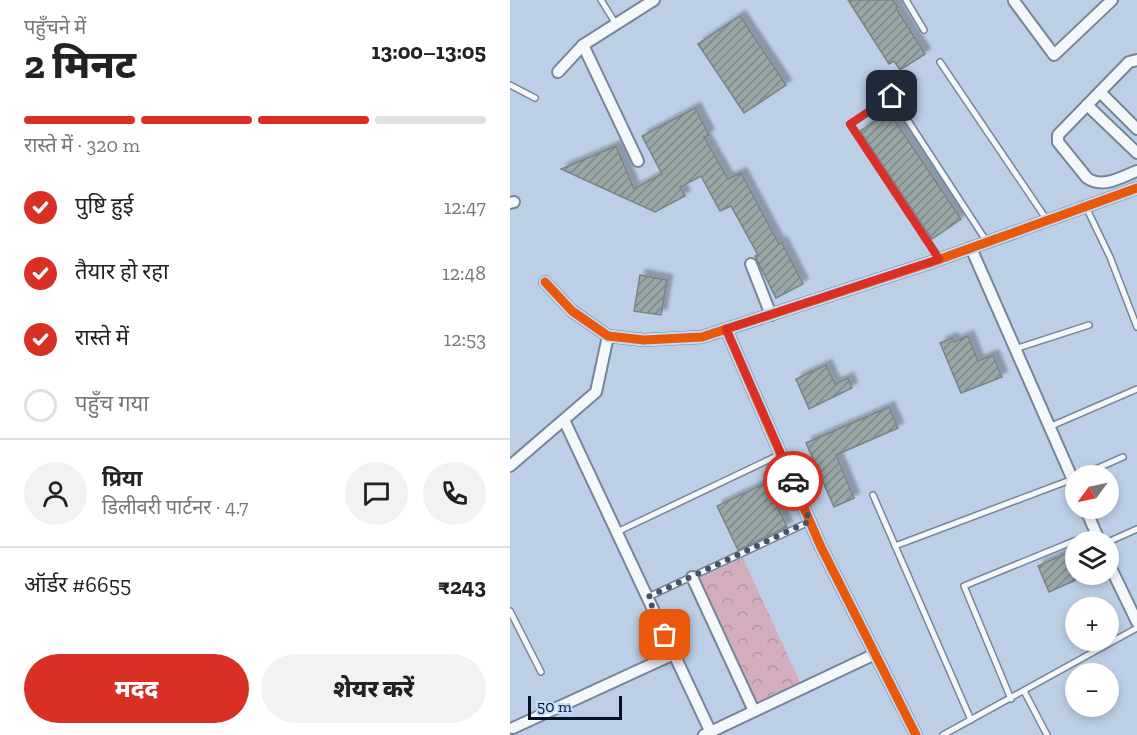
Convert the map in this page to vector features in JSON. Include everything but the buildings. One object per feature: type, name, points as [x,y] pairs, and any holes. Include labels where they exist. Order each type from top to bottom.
[{"type":"street","points":[[558,72],[583,45],[654,0]]},
{"type":"street","points":[[1016,0],[1014,1],[1054,55],[1112,0]]},
{"type":"street","points":[[583,45],[638,161]]},
{"type":"street","points":[[1137,60],[1129,62],[1058,135],[1058,142],[1087,178],[1093,182],[1103,184],[1137,171]]},
{"type":"street","points":[[1100,92],[1137,129]]},
{"type":"street","points":[[1087,105],[1137,153]]},
{"type":"street","points":[[545,282],[572,310],[608,336],[644,340],[702,338],[971,248],[1137,188]]},
{"type":"street","points":[[971,248],[1049,427],[1068,465]]},
{"type":"street","points":[[751,264],[771,315]]},
{"type":"street","points":[[726,329],[810,521],[916,735]]},
{"type":"street","points":[[510,466],[596,392],[608,336]]},
{"type":"street","points":[[564,420],[648,597],[709,734],[875,654]]},
{"type":"street","points":[[692,577],[754,711]]},
{"type":"street","points":[[1119,585],[1137,622]]},
{"type":"street","points":[[513,729],[674,654]]},
{"type":"lane","points":[[601,0],[616,24]]},
{"type":"lane","points":[[906,0],[924,30]]},
{"type":"lane","points":[[940,62],[1047,220]]},
{"type":"lane","points":[[510,85],[535,98]]},
{"type":"lane","points":[[939,259],[850,124],[892,96],[987,242]]},
{"type":"lane","points":[[1085,207],[1110,257],[1137,327]]},
{"type":"lane","points":[[1015,349],[1089,325]]},
{"type":"lane","points":[[1049,427],[1137,389]]},
{"type":"lane","points":[[617,532],[781,454]]},
{"type":"lane","points":[[1107,465],[1123,457]]},
{"type":"lane","points":[[895,546],[1065,484]]},
{"type":"lane","points":[[873,495],[971,720]]},
{"type":"lane","points":[[648,597],[810,521]]},
{"type":"lane","points":[[1119,537],[1137,529]]},
{"type":"lane","points":[[1011,699],[964,586],[1065,549]]},
{"type":"lane","points":[[510,611],[541,672]]},
{"type":"lane","points":[[943,735],[1137,628]]},
{"type":"lane","points":[[1024,691],[1047,735]]},
{"type":"green space","points":[[743,558],[800,682],[754,703],[697,579]]},
{"type":"cycle path","points":[[545,282],[572,311],[608,336],[644,340],[702,337],[932,262],[1137,188]]},
{"type":"cycle path","points":[[726,329],[821,547],[916,735]]},
{"type":"way so far","points":[[665,635],[648,597],[810,521],[793,481]]},
{"type":"route","points":[[793,481],[726,329],[939,259],[850,124],[892,96]]}]
